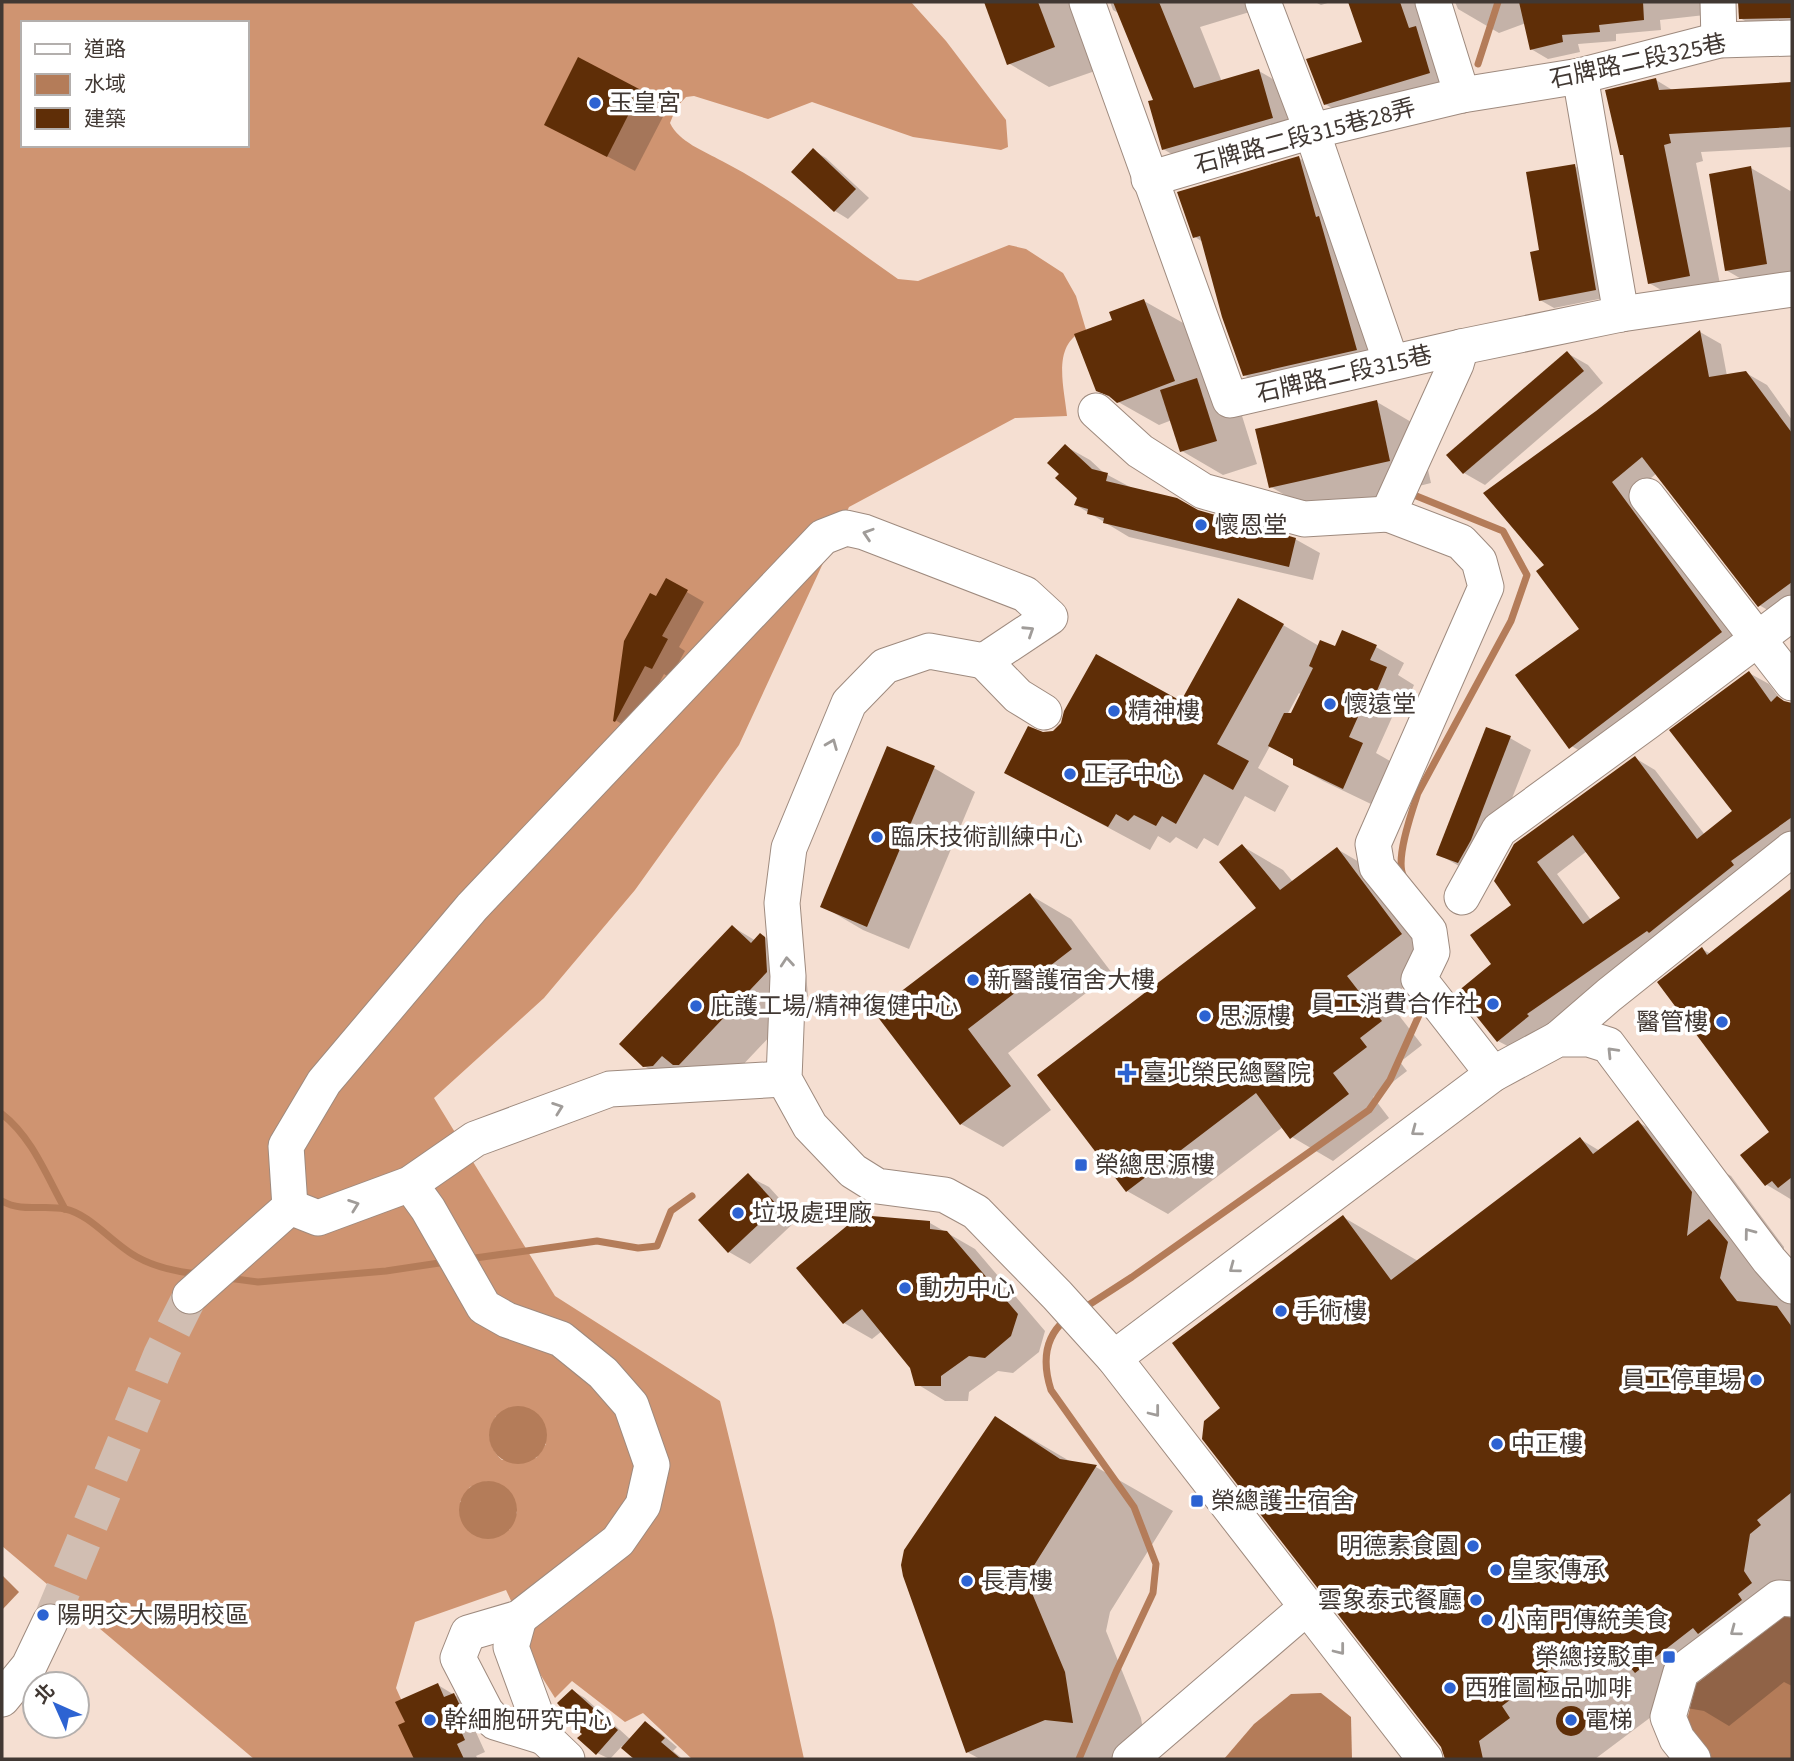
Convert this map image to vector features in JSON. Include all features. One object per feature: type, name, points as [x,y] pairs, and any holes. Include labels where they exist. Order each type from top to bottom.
[{"type":"street","name":"石牌路二段315巷","points":[[1087,2],[1230,400],[1391,362],[1621,314],[1792,289]]},
{"type":"street","points":[[1263,2],[1312,131],[1391,362]]},
{"type":"street","points":[[1433,2],[1473,93]]},
{"type":"street","points":[[1718,2],[1719,40]]},
{"type":"street","name":"石牌路二段325巷","points":[[1473,93],[1580,76],[1719,40],[1792,38]]},
{"type":"street","points":[[1580,76],[1621,314]]},
{"type":"street","name":"石牌路二段315巷28弄","points":[[1149,179],[1312,131],[1473,93]]},
{"type":"street","points":[[1388,514],[1457,364],[1461,347]]},
{"type":"street","points":[[1096,411],[1140,451],[1203,491],[1304,519],[1388,514],[1461,542],[1479,561],[1486,587],[1373,844],[1377,867],[1429,931],[1432,952],[1419,979],[1493,1074]]},
{"type":"street","points":[[1647,496],[1792,683]]},
{"type":"street","points":[[290,1208],[286,1146],[324,1082],[472,907],[823,537],[846,528],[864,532],[1026,594],[1050,617],[984,661]]},
{"type":"street","points":[[1462,897],[1499,830],[1792,612]]},
{"type":"street","points":[[1044,712],[1018,696],[984,661],[929,651],[885,666],[849,703],[789,848],[782,903],[788,976],[784,1079],[810,1126],[853,1171],[877,1186],[945,1195],[976,1212],[1057,1295],[1114,1358],[1425,1759]]},
{"type":"street","points":[[1114,1358],[1493,1074],[1558,1039],[1792,849]]},
{"type":"street","points":[[1558,1039],[1589,1040],[1608,1045],[1769,1260],[1792,1286]]},
{"type":"street","points":[[290,1208],[318,1218],[419,1196],[475,1139],[610,1088],[784,1079]]},
{"type":"street","points":[[419,1196],[485,1307],[507,1320],[561,1339],[603,1373],[631,1405],[652,1465],[643,1504],[618,1541],[520,1618],[468,1633],[458,1658],[485,1712],[495,1722],[555,1748]]},
{"type":"street","points":[[190,1296],[290,1208]]},
{"type":"street","points":[[1693,1759],[1677,1738],[1668,1717],[1681,1672],[1779,1598],[1792,1599]]},
{"type":"street","points":[[1130,1759],[1307,1607]]},
{"type":"street","points":[[520,1618],[511,1647],[555,1748]]},
{"type":"street","points":[[2,1699],[29,1666],[50,1622]]},
{"type":"shaded area","points":[[2,2],[911,2],[946,41],[1006,120],[1008,147],[1001,150],[913,137],[812,102],[768,119],[694,96],[686,97],[676,108],[670,123],[686,141],[768,187],[898,279],[918,281],[1009,245],[1026,249],[1063,273],[1076,296],[1086,330],[1075,336],[1064,355],[1062,379],[1067,416],[1015,418],[849,507],[739,745],[635,890],[544,998],[434,1098],[555,1296],[720,1401],[774,1621],[804,1759],[692,1759],[643,1713],[625,1722],[572,1681],[555,1698],[532,1661],[519,1618],[506,1590],[415,1622],[396,1688],[428,1759],[254,1759],[2,1546]],"holes":[[[496,1416],[546,1444],[536,1458],[502,1460],[497,1455],[490,1439]],[[488,1481],[517,1512],[509,1530],[460,1502],[470,1487]]]},
{"type":"water","points":[[512,1406],[524,1406],[539,1414],[547,1429],[547,1441],[539,1456],[524,1464],[512,1464],[497,1456],[489,1441],[489,1429],[497,1414]]},
{"type":"water","points":[[482,1481],[494,1481],[509,1489],[517,1504],[517,1516],[509,1531],[494,1539],[482,1539],[467,1531],[459,1516],[459,1504],[467,1489]]},
{"type":"water","points":[[2,1575],[19,1592],[2,1610]]},
{"type":"water","points":[[1785,1616],[1792,1618],[1792,1759],[1710,1759],[1685,1728],[1696,1684]]},
{"type":"water","points":[[1321,1693],[1351,1717],[1352,1759],[1224,1759],[1254,1724],[1291,1694]]},
{"type":"building","points":[[984,2],[1038,2],[1055,47],[1007,65]]},
{"type":"building","points":[[1113,2],[1159,2],[1194,88],[1259,69],[1273,118],[1162,150],[1148,101],[1153,100]]},
{"type":"building","points":[[1348,2],[1400,2],[1409,28],[1416,26],[1430,73],[1324,105],[1306,59],[1362,42]]},
{"type":"building","points":[[1519,2],[1643,2],[1644,20],[1599,25],[1600,32],[1562,35],[1563,42],[1530,50]]},
{"type":"building","points":[[1738,2],[1792,2],[1792,18],[1739,19]]},
{"type":"building","name":"玉皇宮","points":[[578,57],[641,90],[607,157],[544,125]]},
{"type":"building","points":[[1656,78],[1659,90],[1792,82],[1792,127],[1669,134],[1671,143],[1664,145],[1690,276],[1648,284],[1623,155],[1620,155],[1605,90]]},
{"type":"building","points":[[813,148],[856,189],[834,212],[791,172]]},
{"type":"building","points":[[1299,156],[1357,350],[1243,376],[1222,317],[1200,236],[1193,238],[1177,192]]},
{"type":"building","points":[[1575,164],[1596,290],[1539,301],[1530,252],[1539,250],[1526,172]]},
{"type":"building","points":[[1751,166],[1767,264],[1725,271],[1709,174]]},
{"type":"building","points":[[1144,299],[1175,381],[1117,403],[1109,396],[1096,391],[1074,334],[1112,320],[1109,312]]},
{"type":"building","points":[[1700,330],[1709,377],[1746,371],[1792,433],[1792,582],[1758,607],[1642,457],[1612,482],[1722,632],[1569,749],[1515,675],[1579,629],[1536,571],[1544,565],[1483,493],[1596,411]]},
{"type":"building","points":[[1567,351],[1584,371],[1463,474],[1446,455]]},
{"type":"building","points":[[1197,378],[1217,441],[1180,452],[1160,390]]},
{"type":"building","points":[[1377,400],[1390,461],[1269,488],[1255,429]]},
{"type":"building","name":"懷恩堂","points":[[1065,444],[1092,469],[1108,473],[1106,481],[1177,498],[1198,510],[1296,538],[1289,567],[1103,523],[1104,518],[1087,514],[1088,509],[1074,505],[1077,498],[1055,478],[1059,474],[1047,463]]},
{"type":"building","points":[[666,578],[688,590],[662,636],[668,639],[652,669],[645,666],[615,722],[624,641],[650,593],[656,596]]},
{"type":"building","name":"精神樓","points":[[1238,598],[1284,624],[1217,744],[1249,761],[1233,790],[1204,774],[1176,824],[1162,816],[1156,826],[1134,815],[1128,821],[1116,814],[1108,827],[1004,773],[1028,726],[1043,732],[1053,731],[1061,723],[1064,711],[1096,654],[1181,701]]},
{"type":"building","name":"懷遠堂","points":[[1342,630],[1377,645],[1370,660],[1387,667],[1376,693],[1370,690],[1349,737],[1363,743],[1343,789],[1293,765],[1293,759],[1268,746],[1284,713],[1291,713],[1313,668],[1309,666],[1320,640],[1335,646]]},
{"type":"building","points":[[1749,671],[1771,702],[1777,696],[1792,703],[1792,817],[1731,861],[1734,865],[1649,933],[1647,931],[1527,1014],[1529,1016],[1497,1042],[1457,992],[1491,964],[1470,935],[1511,905],[1494,881],[1514,844],[1635,756],[1697,839],[1732,811],[1669,730]],"holes":[[[1573,835],[1620,898],[1583,924],[1537,862]]]},
{"type":"building","points":[[1486,727],[1511,736],[1471,840],[1458,863],[1436,855]]},
{"type":"building","name":"臨床技術訓練中心","points":[[887,746],[935,766],[867,927],[820,907]]},
{"type":"building","name":"思源樓","points":[[1242,844],[1280,890],[1337,847],[1402,934],[1347,976],[1382,1021],[1360,1038],[1367,1047],[1333,1073],[1349,1094],[1290,1139],[1256,1093],[1126,1192],[1037,1075],[1256,908],[1219,862]]},
{"type":"building","points":[[1792,888],[1792,1177],[1778,1188],[1772,1181],[1765,1186],[1740,1155],[1769,1132],[1657,982],[1702,947],[1707,955]]},
{"type":"building","name":"新醫護宿舍大樓","points":[[1030,893],[1072,949],[968,1029],[1011,1086],[960,1125],[874,1012]]},
{"type":"building","name":"庇護工場/精神復健中心","points":[[732,925],[751,943],[760,933],[765,937],[767,972],[679,1065],[673,1065],[662,1056],[653,1066],[643,1067],[619,1044]]},
{"type":"building","name":"中正樓","points":[[1638,1120],[1692,1192],[1687,1236],[1709,1219],[1728,1242],[1720,1278],[1730,1292],[1737,1301],[1777,1306],[1792,1327],[1792,1492],[1757,1520],[1761,1525],[1750,1534],[1744,1571],[1752,1583],[1738,1594],[1742,1600],[1698,1634],[1693,1628],[1635,1673],[1625,1661],[1587,1655],[1574,1664],[1568,1656],[1502,1706],[1510,1718],[1479,1741],[1483,1759],[1445,1759],[1441,1747],[1202,1439],[1204,1421],[1220,1408],[1172,1343],[1343,1215],[1391,1280],[1580,1137],[1593,1154]]},
{"type":"building","name":"垃圾處理廠","points":[[748,1173],[778,1206],[728,1253],[698,1220]]},
{"type":"building","name":"動力中心","points":[[860,1215],[930,1221],[930,1229],[947,1231],[1018,1314],[1011,1336],[985,1358],[969,1356],[941,1376],[941,1386],[915,1386],[910,1368],[862,1309],[843,1324],[796,1268]]},
{"type":"building","name":"長青樓","points":[[995,1416],[1060,1459],[1097,1465],[1033,1567],[1029,1586],[1065,1672],[1073,1723],[1045,1720],[966,1753],[901,1565],[904,1550]]},
{"type":"building","name":"幹細胞研究中心","points":[[438,1683],[444,1697],[454,1693],[464,1714],[455,1718],[465,1740],[457,1744],[464,1759],[414,1759],[398,1725],[405,1722],[395,1702]]},
{"type":"building","points":[[572,1689],[618,1730],[596,1755],[577,1738],[582,1734],[568,1722],[571,1719],[557,1703]]},
{"type":"building","name":"電梯","points":[[1571,1706],[1582,1710],[1586,1721],[1582,1732],[1571,1736],[1560,1732],[1556,1721],[1560,1710]]},
{"type":"building","points":[[645,1721],[665,1738],[661,1742],[681,1759],[634,1759],[621,1748]]},
{"type":"waterway","points":[[1478,64],[1498,2]]},
{"type":"waterway","points":[[1404,877],[1401,870],[1402,848],[1418,793],[1511,621],[1527,575],[1503,531],[1409,493]]},
{"type":"waterway","points":[[1084,1308],[1369,1110],[1390,1080],[1424,1004]]},
{"type":"waterway","points":[[2,1114],[13,1123],[30,1146],[65,1209]]},
{"type":"waterway","points":[[468,1259],[597,1241],[638,1248],[657,1246],[671,1211],[692,1196]]},
{"type":"waterway","points":[[2,1201],[18,1207],[57,1208],[74,1212],[144,1261],[199,1274]]},
{"type":"waterway","points":[[228,1278],[258,1282],[386,1271],[446,1262]]},
{"type":"waterway","points":[[1065,1320],[1052,1335],[1047,1353],[1051,1390],[1134,1507],[1156,1564],[1153,1593],[1079,1759]]},
{"type":"tunnel","points":[[50,1622],[161,1354],[190,1296]]},
{"type":"place","name":"玉皇宮","points":[[595,103]]},
{"type":"place","name":"懷恩堂","points":[[1201,525]]},
{"type":"place","name":"懷遠堂","points":[[1330,704]]},
{"type":"place","name":"精神樓","points":[[1114,711]]},
{"type":"place","name":"正子中心","points":[[1070,774]]},
{"type":"place","name":"臨床技術訓練中心","points":[[877,837]]},
{"type":"place","name":"新醫護宿舍大樓","points":[[973,980]]},
{"type":"place","name":"員工消費合作社","points":[[1493,1004]]},
{"type":"place","name":"庇護工場/精神復健中心","points":[[696,1006]]},
{"type":"place","name":"思源樓","points":[[1205,1016]]},
{"type":"place","name":"醫管樓","points":[[1722,1022]]},
{"type":"place","name":"臺北榮民總醫院","points":[[1127,1073]]},
{"type":"place","name":"榮總思源樓","points":[[1081,1165]]},
{"type":"place","name":"垃圾處理廠","points":[[738,1213]]},
{"type":"place","name":"動力中心","points":[[905,1288]]},
{"type":"place","name":"手術樓","points":[[1281,1311]]},
{"type":"place","name":"員工停車場","points":[[1756,1380]]},
{"type":"place","name":"中正樓","points":[[1497,1444]]},
{"type":"place","name":"榮總護士宿舍","points":[[1197,1501]]},
{"type":"place","name":"明德素食園","points":[[1473,1546]]},
{"type":"place","name":"皇家傳承","points":[[1496,1570]]},
{"type":"place","name":"長青樓","points":[[967,1581]]},
{"type":"place","name":"雲象泰式餐廳","points":[[1476,1600]]},
{"type":"place","name":"陽明交大陽明校區","points":[[43,1615]]},
{"type":"place","name":"小南門傳統美食","points":[[1487,1620]]},
{"type":"place","name":"榮總接駁車","points":[[1669,1657]]},
{"type":"place","name":"西雅圖極品咖啡","points":[[1450,1688]]},
{"type":"place","name":"幹細胞研究中心","points":[[430,1720]]},
{"type":"place","name":"電梯","points":[[1571,1720]]}]
